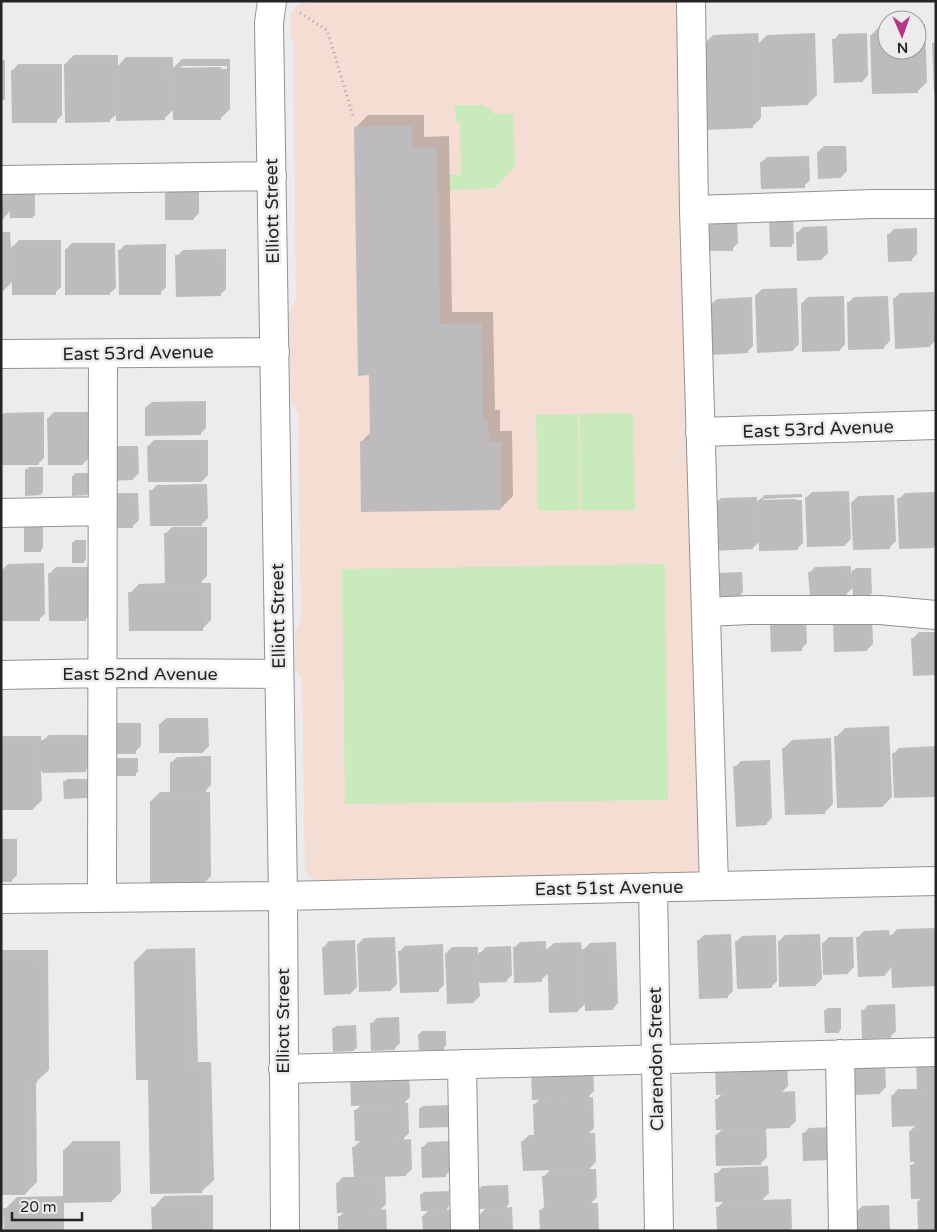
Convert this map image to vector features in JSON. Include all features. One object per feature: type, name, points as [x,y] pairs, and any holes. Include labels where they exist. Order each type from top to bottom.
[{"type":"street","name":"Elliott Street","points":[[272,1],[269,23],[283,896],[285,1231]]},
{"type":"street","points":[[691,1],[694,210],[714,886]]},
{"type":"street","points":[[1,180],[272,176]]},
{"type":"street","points":[[694,210],[873,204],[936,204]]},
{"type":"street","name":"East 53rd Avenue","points":[[1,354],[275,352]]},
{"type":"street","points":[[102,354],[102,898]]},
{"type":"street","name":"East 53rd Avenue","points":[[700,432],[936,425]]},
{"type":"street","points":[[1,512],[102,511]]},
{"type":"street","points":[[706,612],[749,610],[880,610],[936,615]]},
{"type":"street","name":"East 52nd Avenue","points":[[1,675],[103,673],[278,674]]},
{"type":"street","name":"East 51st Avenue","points":[[1,899],[283,896],[936,880]]},
{"type":"street","name":"Clarendon Street","points":[[653,887],[659,1231]]},
{"type":"street","points":[[283,1069],[936,1052]]},
{"type":"street","points":[[840,1054],[843,1231]]},
{"type":"street","points":[[462,1064],[465,1231]]},
{"type":"path","points":[[300,13],[326,30],[353,116]]},
{"type":"shaded area","points":[[336,1],[680,1],[700,869],[697,872],[321,881],[309,876],[305,869],[302,680],[295,669],[295,632],[301,620],[298,413],[291,401],[290,385],[289,313],[296,300],[293,42],[290,34],[290,16],[295,7],[302,3]]},
{"type":"green space","points":[[455,105],[483,105],[495,114],[513,114],[515,166],[495,188],[450,190],[449,175],[461,175],[460,123],[456,122]]},
{"type":"green space","points":[[633,413],[635,510],[581,510],[580,414]]},
{"type":"green space","points":[[578,414],[580,510],[538,511],[536,415]]},
{"type":"green space","points":[[665,564],[668,800],[345,804],[342,569]]},
{"type":"building","points":[[870,35],[877,35],[877,60],[917,60],[918,93],[872,94]]},
{"type":"building","points":[[862,38],[863,82],[834,83],[832,39]]},
{"type":"building","points":[[750,41],[753,128],[706,130],[703,43]]},
{"type":"building","points":[[806,41],[808,105],[759,107],[757,43]]},
{"type":"building","points":[[932,43],[936,43],[936,92],[934,92]]},
{"type":"building","points":[[109,63],[110,122],[65,123],[64,64]]},
{"type":"building","points":[[164,65],[165,120],[116,121],[116,66]]},
{"type":"building","points":[[221,67],[221,120],[173,120],[172,68]]},
{"type":"building","points":[[57,69],[57,123],[12,123],[11,70]]},
{"type":"building","points":[[412,126],[412,148],[437,147],[440,324],[482,323],[483,421],[488,421],[489,442],[501,442],[501,510],[361,512],[360,441],[370,441],[369,375],[358,376],[354,127]]},
{"type":"building","points":[[841,151],[841,178],[818,179],[817,152]]},
{"type":"building","points":[[804,161],[805,188],[761,189],[760,162]]},
{"type":"building","points":[[194,192],[194,220],[165,220],[165,193]]},
{"type":"building","points":[[9,193],[33,193],[33,218],[10,218]]},
{"type":"building","points":[[1,194],[3,194],[3,220],[1,220]]},
{"type":"building","points":[[791,219],[792,247],[770,247],[769,220]]},
{"type":"building","points":[[732,224],[733,251],[709,251],[708,225]]},
{"type":"building","points":[[821,231],[822,260],[797,261],[796,232]]},
{"type":"building","points":[[911,233],[912,261],[888,262],[887,234]]},
{"type":"building","points":[[55,245],[56,295],[12,295],[12,246]]},
{"type":"building","points":[[110,248],[110,295],[65,295],[65,249]]},
{"type":"building","points":[[160,249],[161,295],[119,295],[118,250]]},
{"type":"building","points":[[175,255],[220,255],[221,296],[176,297]]},
{"type":"building","points":[[791,293],[793,351],[757,353],[755,295]]},
{"type":"building","points":[[929,297],[930,347],[895,349],[893,298]]},
{"type":"building","points":[[838,301],[840,351],[802,352],[801,303]]},
{"type":"building","points":[[883,301],[884,349],[848,350],[847,302]]},
{"type":"building","points":[[746,303],[748,353],[712,355],[710,304]]},
{"type":"building","points":[[200,406],[201,435],[145,436],[145,407]]},
{"type":"building","points":[[83,417],[83,465],[48,465],[47,418]]},
{"type":"building","points":[[1,418],[38,418],[39,465],[1,465]]},
{"type":"building","points":[[202,445],[202,482],[148,482],[147,446]]},
{"type":"building","points":[[107,451],[133,451],[133,480],[108,481]]},
{"type":"building","points":[[25,469],[41,470],[41,495],[25,496]]},
{"type":"building","points":[[87,475],[87,495],[72,496],[72,476]]},
{"type":"building","points":[[149,490],[202,490],[202,526],[150,526]]},
{"type":"building","points":[[844,496],[845,546],[807,547],[805,497]]},
{"type":"building","points":[[932,497],[934,548],[899,549],[897,498]]},
{"type":"building","points":[[108,498],[133,498],[133,528],[108,528]]},
{"type":"building","points":[[796,499],[798,550],[759,551],[758,500]]},
{"type":"building","points":[[889,500],[890,549],[853,550],[851,502]]},
{"type":"building","points":[[751,502],[753,549],[715,551],[713,503]]},
{"type":"building","points":[[24,527],[41,527],[41,552],[24,552]]},
{"type":"building","points":[[201,532],[202,583],[165,584],[164,533]]},
{"type":"building","points":[[72,542],[84,542],[84,563],[72,563]]},
{"type":"building","points":[[1,569],[39,569],[40,621],[1,621]]},
{"type":"building","points":[[852,570],[869,570],[870,597],[853,597]]},
{"type":"building","points":[[846,571],[847,596],[810,597],[808,572]]},
{"type":"building","points":[[86,572],[86,621],[49,621],[48,573]]},
{"type":"building","points":[[740,574],[741,596],[715,597],[714,575]]},
{"type":"building","points":[[202,591],[203,631],[129,631],[128,592]]},
{"type":"building","points":[[866,620],[867,651],[834,652],[833,621]]},
{"type":"building","points":[[801,622],[802,651],[771,652],[770,624]]},
{"type":"building","points":[[936,637],[936,675],[913,676],[911,638]]},
{"type":"building","points":[[203,723],[203,753],[159,753],[159,724]]},
{"type":"building","points":[[136,728],[136,754],[111,754],[110,729]]},
{"type":"building","points":[[881,735],[883,807],[837,808],[834,736]]},
{"type":"building","points":[[41,740],[86,740],[86,772],[42,773]]},
{"type":"building","points":[[1,744],[33,744],[33,810],[1,810]]},
{"type":"building","points":[[823,747],[825,814],[785,815],[782,748]]},
{"type":"building","points":[[936,752],[936,797],[894,798],[892,753]]},
{"type":"building","points":[[113,760],[136,760],[136,776],[113,776]]},
{"type":"building","points":[[170,762],[205,762],[206,792],[170,792]]},
{"type":"building","points":[[765,765],[767,825],[736,827],[733,766]]},
{"type":"building","points":[[63,781],[88,781],[88,798],[64,799]]},
{"type":"building","points":[[202,800],[202,886],[150,887],[150,801]]},
{"type":"building","points":[[1,844],[12,844],[12,882],[1,882]]},
{"type":"building","points":[[934,933],[936,986],[892,988],[890,935]]},
{"type":"building","points":[[884,936],[885,976],[858,977],[856,937]]},
{"type":"building","points":[[726,939],[728,998],[699,999],[697,940]]},
{"type":"building","points":[[815,939],[816,986],[779,987],[778,941]]},
{"type":"building","points":[[770,940],[772,988],[737,989],[735,941]]},
{"type":"building","points":[[847,942],[848,974],[823,975],[822,943]]},
{"type":"building","points":[[390,943],[391,991],[359,992],[357,944]]},
{"type":"building","points":[[350,946],[351,994],[324,995],[322,947]]},
{"type":"building","points":[[541,946],[542,982],[514,983],[513,947]]},
{"type":"building","points":[[576,947],[578,1012],[549,1013],[547,948]]},
{"type":"building","points":[[611,948],[613,1010],[585,1011],[582,949]]},
{"type":"building","points":[[437,950],[439,992],[400,993],[398,951]]},
{"type":"building","points":[[506,951],[507,982],[480,983],[479,952]]},
{"type":"building","points":[[473,952],[474,1003],[447,1004],[445,953]]},
{"type":"building","points":[[184,960],[186,1074],[200,1073],[202,1193],[150,1194],[148,1080],[136,1080],[134,961]]},
{"type":"building","points":[[1,961],[37,961],[37,1083],[25,1083],[25,1195],[1,1195]]},
{"type":"building","points":[[890,1009],[891,1038],[862,1039],[861,1010]]},
{"type":"building","points":[[824,1010],[838,1010],[839,1033],[825,1033]]},
{"type":"building","points":[[394,1022],[395,1050],[371,1051],[370,1023]]},
{"type":"building","points":[[332,1028],[354,1028],[354,1051],[333,1052]]},
{"type":"building","points":[[443,1033],[444,1050],[419,1050],[418,1034]]},
{"type":"building","points":[[936,1060],[936,1088],[917,1089],[916,1061]]},
{"type":"building","points":[[781,1061],[782,1093],[716,1095],[715,1063]]},
{"type":"building","points":[[588,1065],[589,1098],[532,1100],[531,1067]]},
{"type":"building","points":[[880,1068],[880,1094],[855,1095],[854,1069]]},
{"type":"building","points":[[404,1073],[405,1104],[351,1106],[350,1075]]},
{"type":"building","points":[[936,1093],[936,1125],[892,1127],[891,1095]]},
{"type":"building","points":[[789,1097],[790,1128],[716,1130],[715,1099]]},
{"type":"building","points":[[588,1102],[589,1135],[534,1137],[533,1104]]},
{"type":"building","points":[[449,1107],[449,1127],[419,1128],[419,1108]]},
{"type":"building","points":[[403,1108],[404,1140],[355,1141],[354,1110]]},
{"type":"building","points":[[936,1130],[936,1162],[910,1162],[909,1131]]},
{"type":"building","points":[[831,1132],[832,1160],[803,1161],[802,1133]]},
{"type":"building","points":[[760,1133],[761,1165],[716,1166],[715,1135]]},
{"type":"building","points":[[589,1138],[590,1169],[523,1171],[521,1141]]},
{"type":"building","points":[[405,1145],[406,1176],[354,1178],[352,1147]]},
{"type":"building","points":[[421,1147],[444,1147],[446,1177],[422,1178]]},
{"type":"building","points":[[112,1149],[112,1202],[63,1203],[63,1150]]},
{"type":"building","points":[[936,1164],[936,1198],[911,1199],[910,1165]]},
{"type":"building","points":[[762,1172],[763,1201],[715,1202],[714,1173]]},
{"type":"building","points":[[591,1174],[592,1204],[544,1206],[542,1176]]},
{"type":"building","points":[[379,1181],[380,1211],[337,1213],[336,1183]]},
{"type":"building","points":[[506,1187],[507,1208],[479,1209],[478,1188]]},
{"type":"building","points":[[446,1193],[447,1210],[421,1211],[420,1194]]},
{"type":"building","points":[[936,1200],[936,1229],[918,1230],[917,1201]]},
{"type":"building","points":[[786,1205],[786,1231],[717,1231],[716,1207]]},
{"type":"building","points":[[202,1206],[202,1231],[152,1231],[151,1207]]},
{"type":"building","points":[[3,1208],[52,1208],[52,1231],[4,1231]]},
{"type":"building","points":[[593,1208],[594,1231],[540,1231],[539,1210]]},
{"type":"building","points":[[855,1211],[883,1211],[884,1231],[856,1231]]},
{"type":"building","points":[[507,1213],[507,1231],[479,1231],[478,1214]]},
{"type":"building","points":[[381,1215],[382,1231],[338,1231],[338,1216]]},
{"type":"building","points":[[449,1215],[450,1231],[423,1231],[422,1216]]}]
